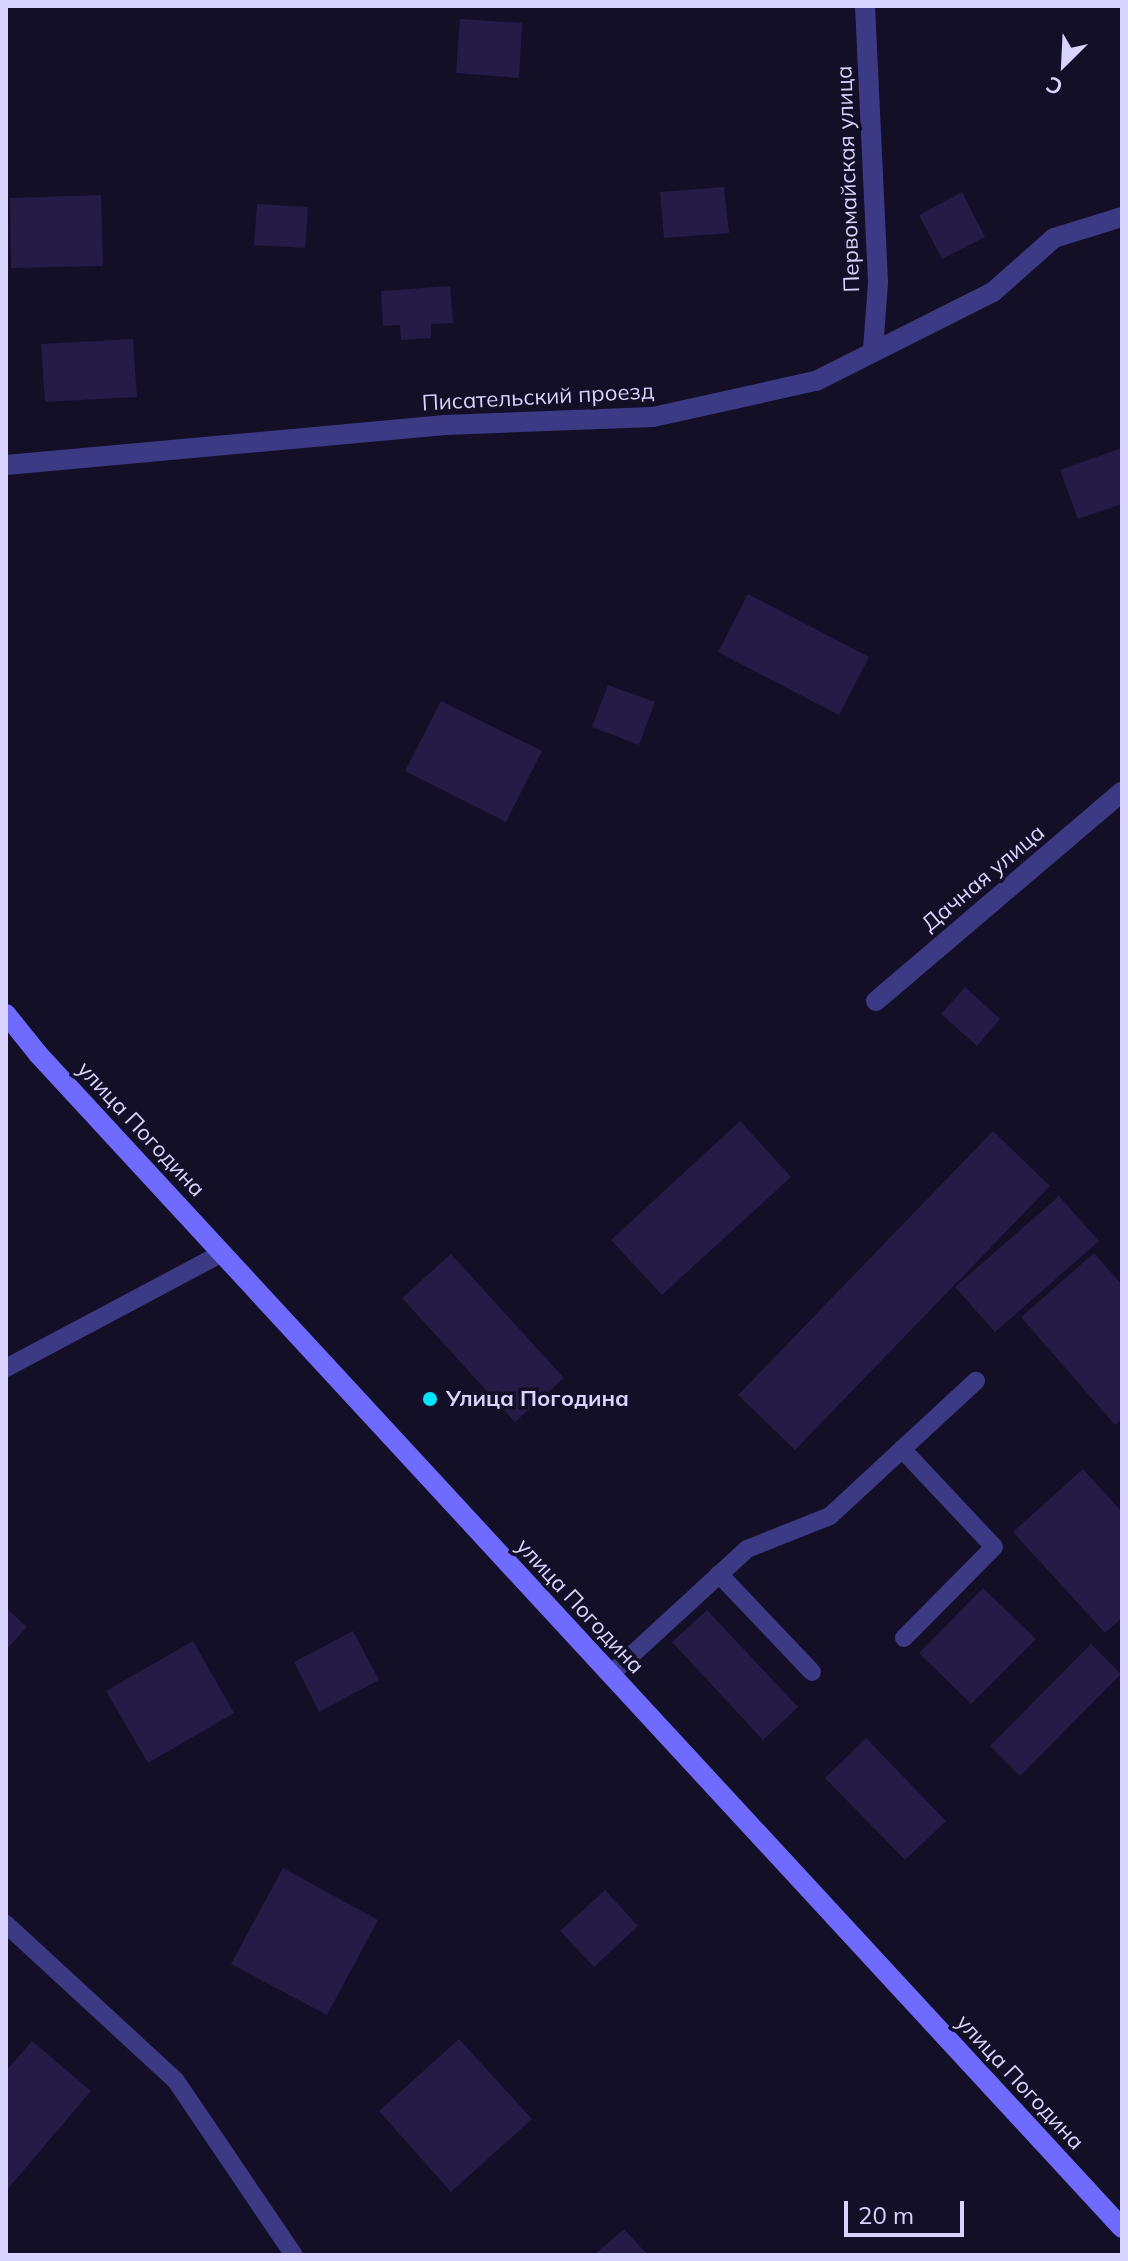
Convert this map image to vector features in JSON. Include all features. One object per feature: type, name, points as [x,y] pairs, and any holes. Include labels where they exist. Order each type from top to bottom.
[{"type":"main road","name":"улица Погодина","points":[[6,1014],[222,1253],[1122,2228]]},
{"type":"street","name":"Первомайская улица","points":[[865,6],[878,283],[873,350]]},
{"type":"street","name":"Писательский проезд","points":[[6,465],[429,426],[653,417],[816,381],[993,292],[1054,238],[1122,217]]},
{"type":"street","name":"Дачная улица","points":[[876,1001],[1122,792]]},
{"type":"lane","points":[[6,1368],[222,1253]]},
{"type":"lane","points":[[611,1674],[747,1549],[830,1516],[976,1381]]},
{"type":"lane","points":[[902,1449],[994,1547],[904,1638]]},
{"type":"lane","points":[[719,1574],[812,1672]]},
{"type":"lane","points":[[6,1924],[176,2081],[294,2255]]},
{"type":"building","points":[[460,19],[522,23],[519,78],[456,73]]},
{"type":"building","points":[[724,187],[729,233],[664,238],[660,192]]},
{"type":"building","points":[[962,192],[985,237],[942,259],[919,215]]},
{"type":"building","points":[[101,195],[103,266],[11,268],[10,198]]},
{"type":"building","points":[[257,204],[308,207],[305,248],[254,245]]},
{"type":"building","points":[[450,286],[453,323],[431,324],[431,338],[401,340],[400,325],[383,326],[381,291]]},
{"type":"building","points":[[133,339],[137,397],[45,402],[41,344]]},
{"type":"building","points":[[1122,448],[1122,504],[1078,519],[1060,470]]},
{"type":"building","points":[[748,594],[869,657],[839,715],[718,652]]},
{"type":"building","points":[[608,685],[655,702],[639,745],[592,727]]},
{"type":"building","points":[[441,701],[542,751],[506,822],[405,771]]},
{"type":"building","points":[[965,987],[1000,1019],[977,1046],[941,1014]]},
{"type":"building","points":[[740,1121],[791,1177],[662,1295],[611,1240]]},
{"type":"building","points":[[993,1131],[1050,1186],[795,1450],[738,1395]]},
{"type":"building","points":[[1059,1196],[1099,1241],[995,1332],[955,1287]]},
{"type":"building","points":[[1094,1253],[1122,1285],[1122,1419],[1115,1425],[1021,1317]]},
{"type":"building","points":[[451,1254],[564,1378],[515,1422],[402,1298]]},
{"type":"building","points":[[1083,1469],[1122,1512],[1122,1618],[1105,1633],[1013,1532]]},
{"type":"building","points":[[983,1588],[1036,1639],[971,1704],[919,1653]]},
{"type":"building","points":[[6,1608],[27,1627],[6,1650]]},
{"type":"building","points":[[707,1610],[798,1707],[763,1740],[672,1642]]},
{"type":"building","points":[[353,1631],[379,1680],[319,1712],[294,1662]]},
{"type":"building","points":[[193,1641],[234,1713],[148,1763],[106,1691]]},
{"type":"building","points":[[1091,1644],[1121,1674],[1020,1776],[990,1746]]},
{"type":"building","points":[[866,1738],[946,1821],[905,1860],[825,1778]]},
{"type":"building","points":[[283,1868],[378,1920],[327,2015],[231,1964]]},
{"type":"building","points":[[605,1890],[638,1926],[594,1967],[560,1931]]},
{"type":"building","points":[[459,2039],[532,2119],[451,2192],[379,2111]]},
{"type":"building","points":[[32,2041],[91,2091],[6,2191],[6,2071]]},
{"type":"building","points":[[624,2229],[648,2255],[594,2255]]},
{"type":"place","name":"Улица Погодина","points":[[430,1399]]}]
